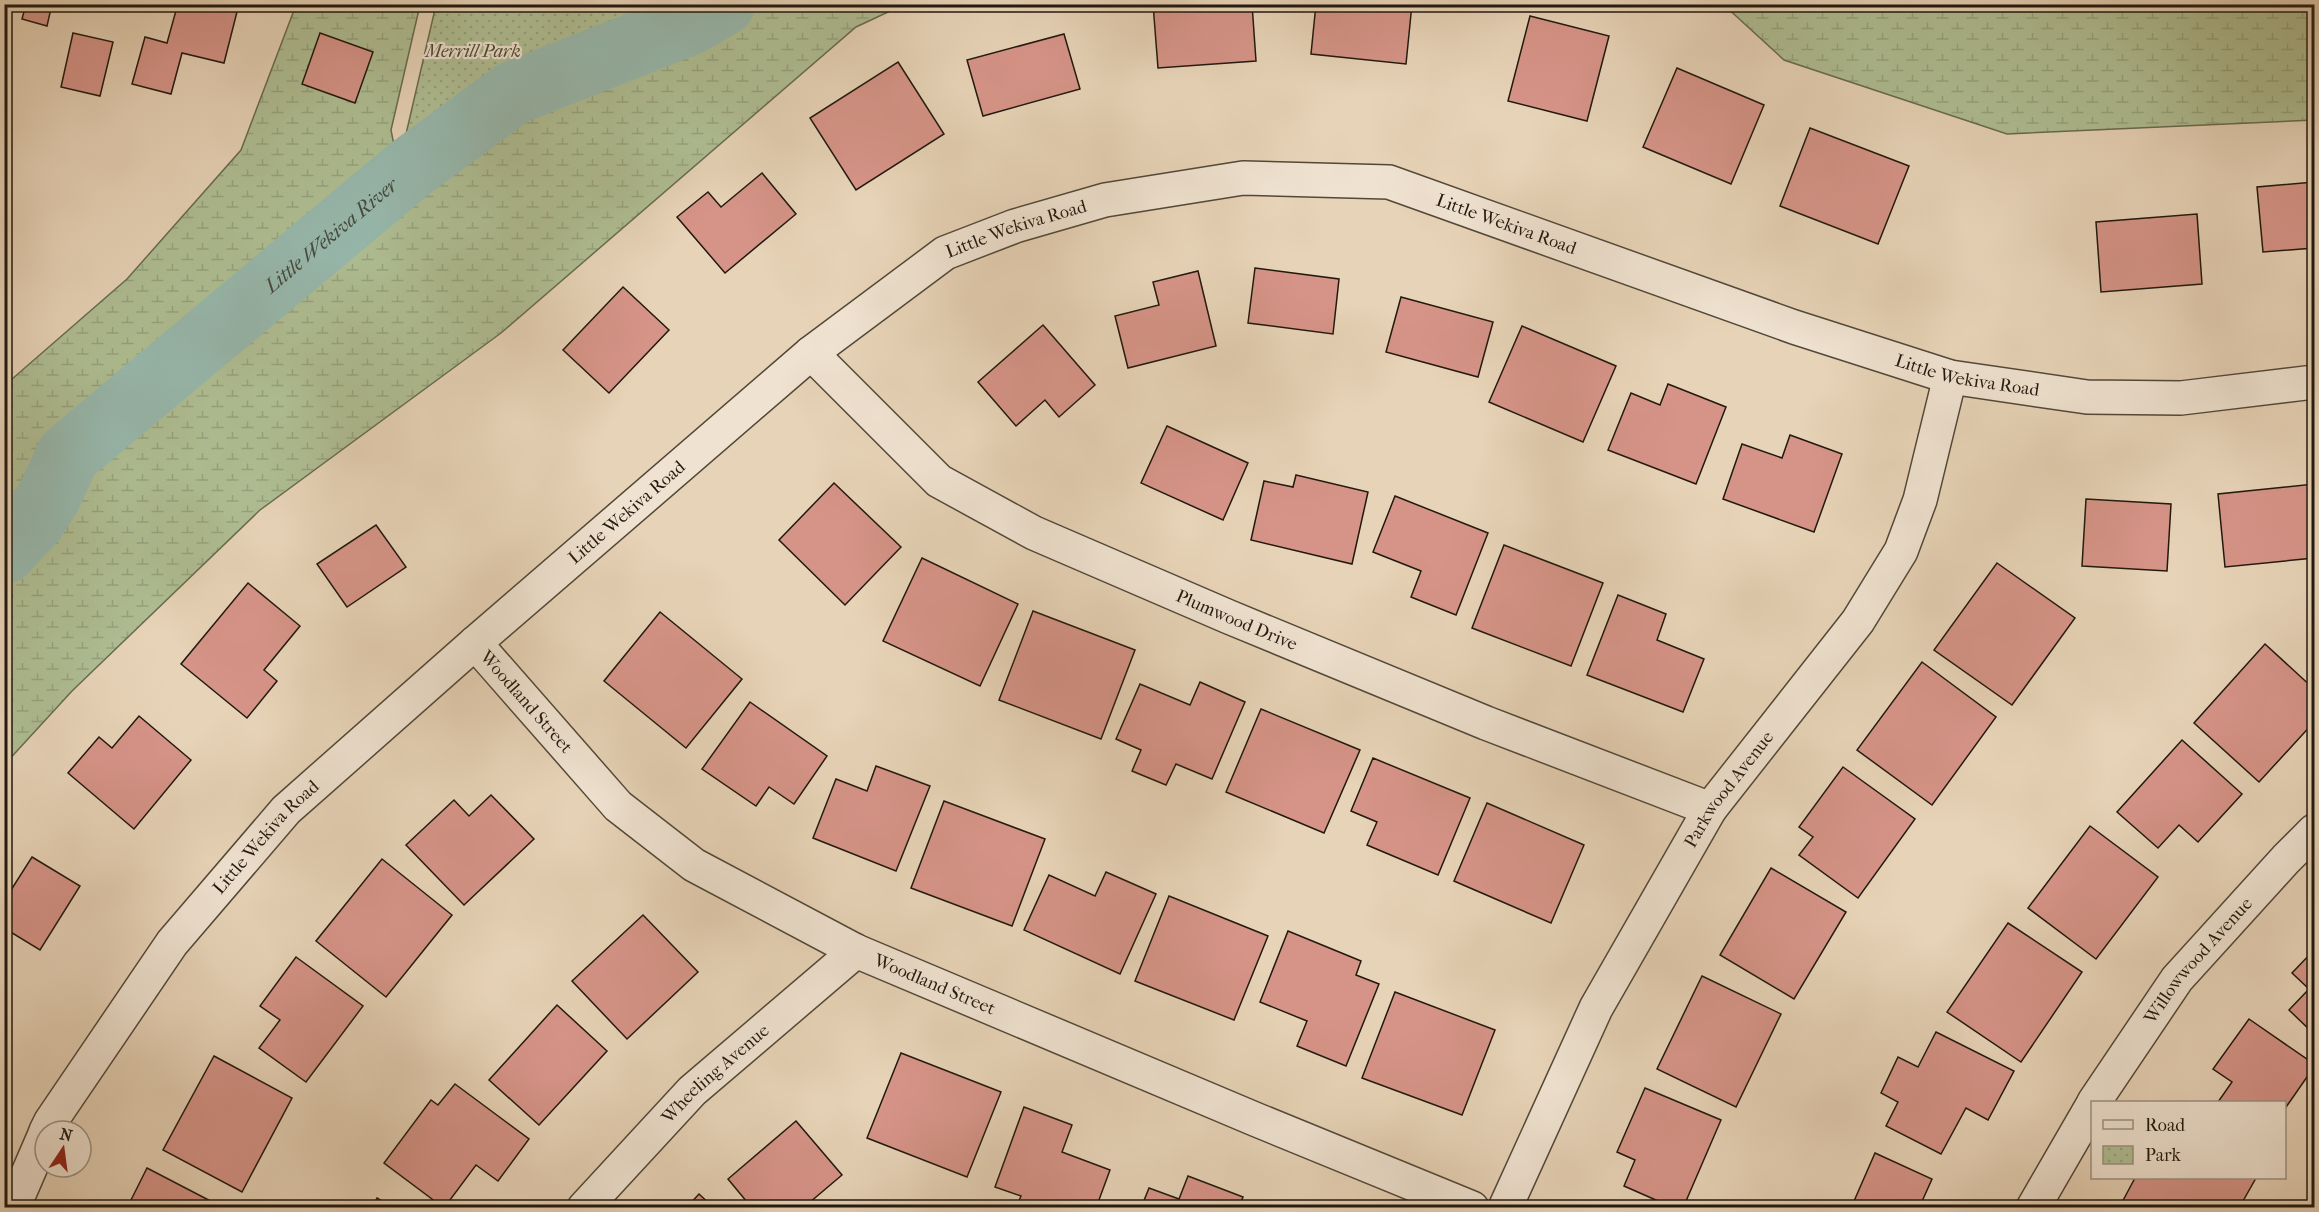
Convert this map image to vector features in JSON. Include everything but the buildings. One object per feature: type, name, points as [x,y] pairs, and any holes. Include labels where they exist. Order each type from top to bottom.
[{"type":"street","name":"Little Wekiva Road","points":[[52,1119],[172,943],[286,810],[811,353],[945,253],[1015,226],[1105,200],[1243,178],[1389,182],[1794,327],[1950,377],[2087,397],[2181,398],[2314,382]]},
{"type":"street","name":"Plumwood Drive","points":[[811,353],[939,481],[1034,533],[1486,723],[1710,809]]},
{"type":"street","name":"Parkwood Avenue","points":[[1505,1208],[1596,1008],[1710,809],[1858,621],[1901,551],[1920,500],[1950,377]]},
{"type":"street","name":"Woodland Street","points":[[476,643],[618,806],[694,865],[856,951],[1472,1208]]},
{"type":"street","name":"Willowwood Avenue","points":[[2095,1101],[2177,979],[2314,831]]},
{"type":"street","name":"Wheeling Avenue","points":[[584,1208],[692,1091],[856,951]]},
{"type":"street","name":"Willowwood Avenue","points":[[2033,1208],[2091,1107]]},
{"type":"street","name":"Little Wekiva Road","points":[[13,1208],[33,1162]]},
{"type":"green space","name":"Merrill Park","points":[[436,4],[686,5],[406,134]]},
{"type":"green space","points":[[296,5],[420,5],[391,130],[394,145],[402,151],[411,150],[725,5],[903,5],[856,27],[501,333],[260,510],[72,691],[5,764],[4,386],[127,279],[241,150]]},
{"type":"green space","points":[[1724,5],[2314,5],[2314,120],[2007,134],[1784,60]]},
{"type":"waterway","name":"Little Wekiva River","points":[[4,552],[34,520],[49,497],[68,455],[412,167],[513,93],[690,23],[723,4]]}]
